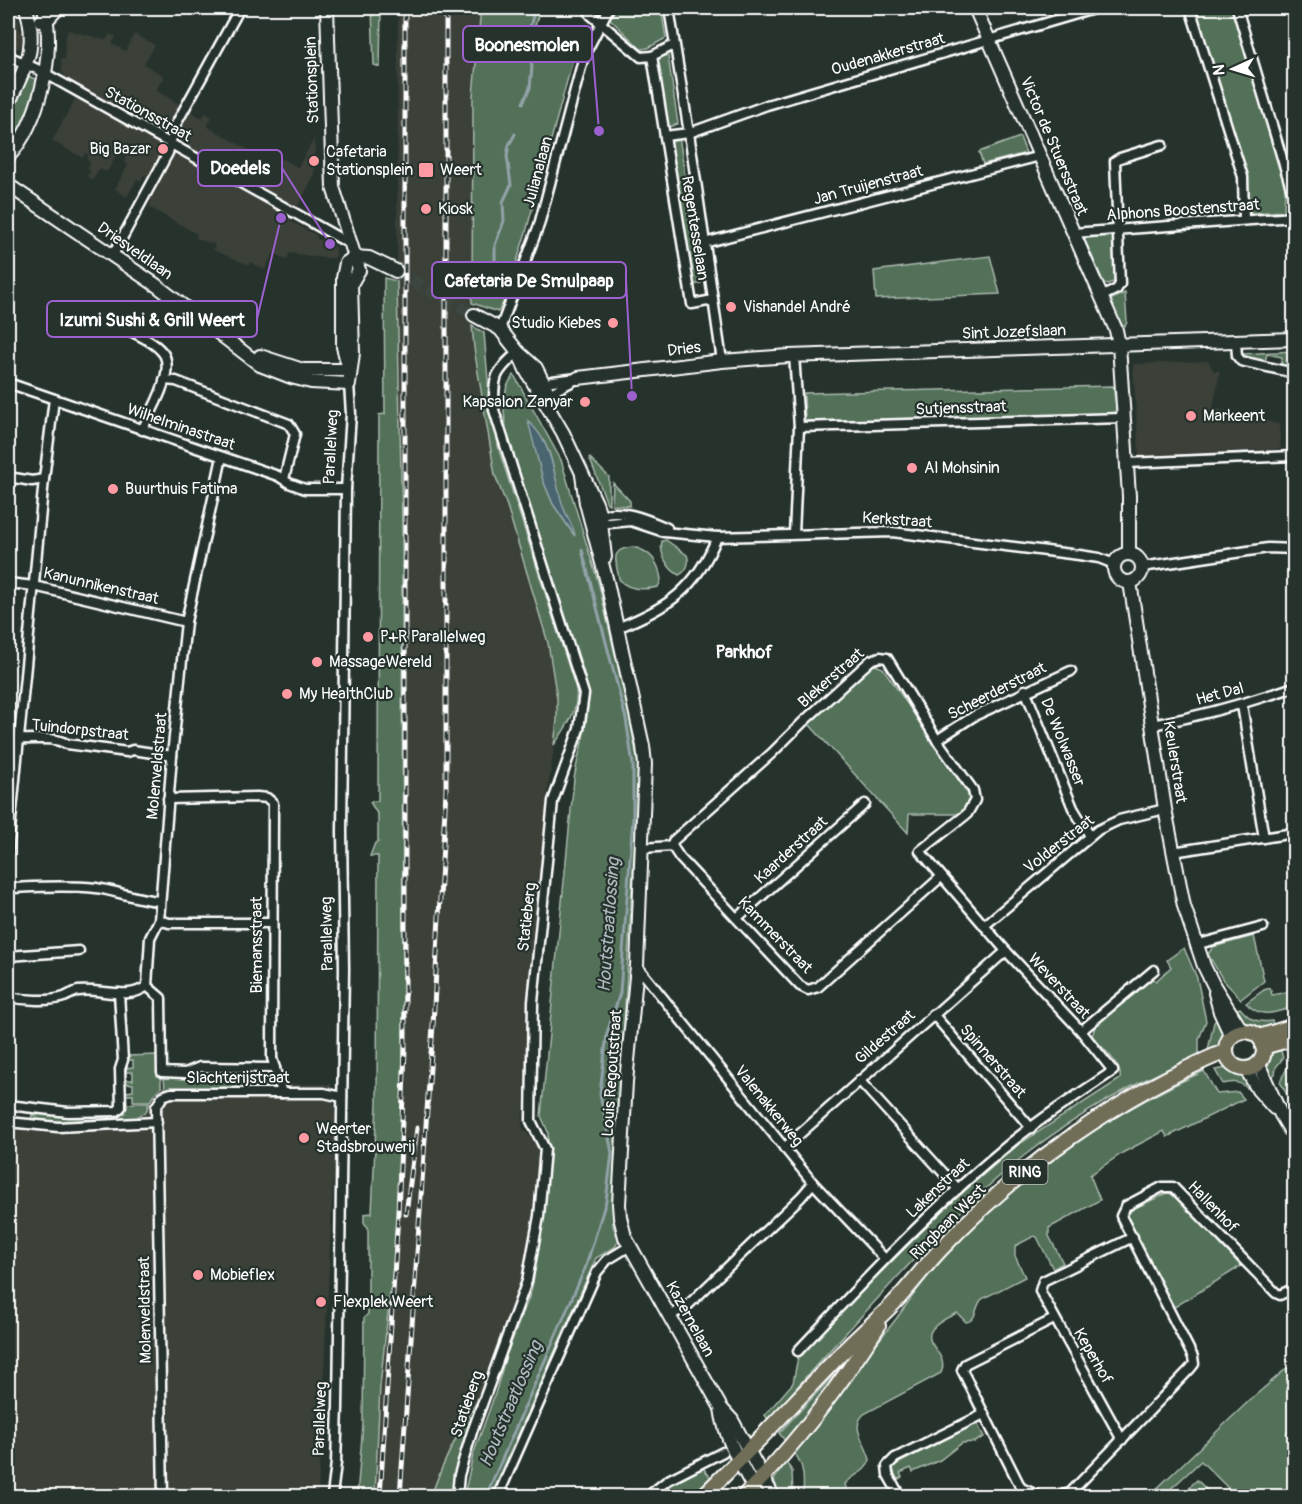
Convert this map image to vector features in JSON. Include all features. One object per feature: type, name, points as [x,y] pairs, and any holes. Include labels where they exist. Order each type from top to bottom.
[{"type":"main road","points":[[1261,1042],[1294,1026]]},
{"type":"main road","points":[[1237,1033],[1253,1033],[1261,1042],[1263,1056],[1252,1066],[1237,1067],[1228,1056],[1227,1043],[1237,1033]]},
{"type":"main road","points":[[1261,1042],[1294,1038]]},
{"type":"main road","name":"Ringbaan West","points":[[703,1497],[836,1359],[893,1304],[940,1250],[1014,1180],[1114,1108],[1168,1078],[1228,1056]]},
{"type":"main road","name":"Ringbaan West","points":[[752,1493],[816,1418],[893,1304]]},
{"type":"street","points":[[8,105],[31,48],[31,24],[26,8]]},
{"type":"street","points":[[31,24],[58,8]]},
{"type":"street","points":[[113,255],[168,153],[175,126],[240,8]]},
{"type":"street","name":"Stationsplein","points":[[327,8],[333,187],[355,256]]},
{"type":"street","points":[[591,8],[591,15],[641,57],[652,56],[674,45]]},
{"type":"street","name":"Julianalaan","points":[[500,329],[539,225],[584,56],[609,8]]},
{"type":"street","name":"Regentesselaan","points":[[669,8],[722,361]]},
{"type":"street","name":"Victor de Stuersstraat","points":[[975,8],[1116,330],[1127,463],[1129,553]]},
{"type":"street","name":"Oudenakkerstraat","points":[[689,133],[766,105],[1096,8]]},
{"type":"street","points":[[1190,8],[1243,177],[1244,220]]},
{"type":"street","points":[[1237,8],[1294,195]]},
{"type":"street","points":[[8,157],[16,148],[30,123],[45,74],[48,48],[45,14]]},
{"type":"street","name":"Regentesselaan","points":[[652,56],[692,304],[713,300]]},
{"type":"street","name":"Stationsstraat","points":[[8,57],[45,74],[350,244]]},
{"type":"street","points":[[665,136],[689,133]]},
{"type":"street","points":[[1101,297],[1117,289],[1120,284],[1115,161],[1162,145]]},
{"type":"street","name":"Jan Truijenstraat","points":[[704,243],[1040,156]]},
{"type":"street","name":"Driesveldlaan","points":[[8,185],[113,255],[260,365],[311,382],[349,384]]},
{"type":"street","name":"Alphons Boostenstraat","points":[[1073,233],[1294,217]]},
{"type":"street","points":[[384,264],[359,270],[355,256],[369,258],[384,264],[396,271]]},
{"type":"street","name":"Parallelweg","points":[[350,370],[343,347],[343,278],[346,263],[355,256]]},
{"type":"street","name":"Parallelweg","points":[[332,1497],[338,1407],[344,969],[342,832],[346,489],[351,414],[349,384],[353,352],[351,284],[359,270]]},
{"type":"street","name":"Louis Regoutstraat","points":[[474,315],[500,329],[548,388],[563,433],[582,475],[597,521],[607,582],[643,746],[645,783],[637,966],[626,1082],[620,1204],[622,1229],[630,1246]]},
{"type":"street","points":[[119,325],[162,351],[166,359],[168,369],[142,430]]},
{"type":"street","name":"Sint Jozefslaan","points":[[794,355],[1294,339]]},
{"type":"street","points":[[1236,342],[1237,356],[1241,361],[1294,373]]},
{"type":"street","name":"Driesveldlaan","points":[[241,349],[303,370],[350,370]]},
{"type":"street","name":"Statieberg","points":[[457,1497],[459,1475],[472,1432],[527,1281],[539,1216],[545,1149],[531,1121],[533,1002],[554,801],[579,729],[584,694],[494,410],[494,384],[497,373],[518,352]]},
{"type":"street","points":[[794,355],[799,427],[794,534]]},
{"type":"street","name":"Dries","points":[[548,388],[578,378],[794,355]]},
{"type":"street","points":[[164,380],[176,381],[288,424],[294,434],[284,479]]},
{"type":"street","name":"Wilhelminastraat","points":[[8,383],[284,479],[304,489],[346,489]]},
{"type":"street","points":[[8,852],[9,814],[20,739],[44,479],[54,399]]},
{"type":"street","name":"Sutjensstraat","points":[[799,427],[1123,418]]},
{"type":"street","points":[[1127,463],[1294,456]]},
{"type":"street","name":"Molenveldstraat","points":[[147,986],[150,938],[159,920],[168,799],[186,622],[222,457]]},
{"type":"street","points":[[8,477],[32,481],[44,479]]},
{"type":"street","name":"Kerkstraat","points":[[597,521],[631,521],[664,532],[717,537],[892,532],[1079,555],[1099,558],[1114,564]]},
{"type":"street","points":[[617,628],[664,607],[684,590],[707,561],[717,537]]},
{"type":"street","points":[[1142,567],[1268,548],[1294,549]]},
{"type":"street","points":[[1129,553],[1138,558],[1142,567],[1140,576],[1130,582],[1123,581],[1114,571],[1114,564],[1121,555],[1129,553]]},
{"type":"street","name":"Keulerstraat","points":[[1130,582],[1165,809],[1184,906],[1195,945],[1214,986],[1229,1008],[1237,1033]]},
{"type":"street","name":"Kanunnikenstraat","points":[[8,583],[34,586],[186,622]]},
{"type":"street","name":"Blekerstraat","points":[[672,846],[673,841],[772,753],[871,660],[880,657],[887,658],[938,740],[973,790],[975,800],[968,814],[920,851]]},
{"type":"street","name":"Scheerderstraat","points":[[938,740],[974,716],[1025,690],[1071,671]]},
{"type":"street","name":"Het Dal","points":[[1152,725],[1242,705],[1294,687]]},
{"type":"street","name":"De Wolwasser","points":[[1025,690],[1073,808],[1090,836]]},
{"type":"street","points":[[1242,705],[1263,838]]},
{"type":"street","name":"Tuindorpstraat","points":[[20,739],[46,738],[67,744],[172,756]]},
{"type":"street","name":"Biemansstraat","points":[[168,799],[267,798],[273,803],[272,1058],[282,1093]]},
{"type":"street","name":"Kaarderstraat","points":[[737,918],[865,804]]},
{"type":"street","name":"Volderstraat","points":[[984,926],[1098,830],[1119,820],[1165,809]]},
{"type":"street","points":[[1173,852],[1294,833]]},
{"type":"street","points":[[642,848],[672,846]]},
{"type":"street","name":"Kammerstraat","points":[[672,846],[680,858],[800,986],[808,990],[818,987],[941,877]]},
{"type":"street","name":"Weverstraat","points":[[920,851],[1006,951],[1081,1031],[1111,1067]]},
{"type":"street","points":[[8,888],[70,886],[96,888],[139,899],[159,901]]},
{"type":"street","points":[[159,920],[169,923],[272,923]]},
{"type":"street","points":[[1195,945],[1263,927]]},
{"type":"street","points":[[8,956],[79,951]]},
{"type":"street","name":"Gildestraat","points":[[784,1148],[1006,951]]},
{"type":"street","name":"Valenakkerweg","points":[[637,966],[813,1183],[885,1259]]},
{"type":"street","points":[[1081,1031],[1154,970]]},
{"type":"street","points":[[8,997],[23,1000],[63,998],[75,992],[103,990],[119,993],[140,992],[147,986],[161,998],[162,1072],[185,1073],[200,1067],[275,1068]]},
{"type":"street","points":[[8,1105],[68,1112],[117,1111],[121,1107],[120,1069],[123,1060],[119,993]]},
{"type":"street","name":"Spinnerstraat","points":[[933,1014],[1031,1128]]},
{"type":"street","points":[[1252,1066],[1263,1095],[1281,1115],[1294,1137]]},
{"type":"street","name":"Lakenstraat","points":[[798,1351],[885,1259],[958,1189],[1001,1150],[1113,1071],[1111,1067]]},
{"type":"street","points":[[859,1080],[958,1189]]},
{"type":"street","name":"Slachterijstraat","points":[[157,1122],[156,1107],[163,1096],[171,1093],[324,1093],[342,1097]]},
{"type":"street","points":[[8,1122],[58,1127],[157,1122]]},
{"type":"street","name":"Molenveldstraat","points":[[157,1122],[164,1497]]},
{"type":"street","points":[[670,1316],[687,1306],[813,1183]]},
{"type":"street","name":"Hallenhof","points":[[1122,1440],[1194,1364],[1193,1357],[1121,1216],[1126,1206],[1162,1187],[1173,1187],[1276,1293],[1280,1295],[1294,1288]]},
{"type":"street","name":"Keperhof","points":[[1122,1440],[1040,1291],[1043,1281],[1133,1237]]},
{"type":"street","points":[[498,1497],[597,1272],[607,1260],[630,1246]]},
{"type":"street","name":"Kazernelaan","points":[[630,1246],[721,1408],[732,1420],[752,1493]]},
{"type":"street","points":[[1039,1497],[1022,1488],[962,1370],[965,1364],[1054,1319]]},
{"type":"street","points":[[900,1497],[888,1475],[887,1466],[896,1458],[984,1414]]},
{"type":"street","points":[[1060,1497],[1070,1493],[1122,1440]]},
{"type":"street","points":[[648,1497],[668,1480],[723,1452]]},
{"type":"street","name":"Kazernelaan","points":[[743,1454],[764,1477],[773,1497]]},
{"type":"shaded area","points":[[8,8],[14,8],[20,31],[23,33],[23,42],[20,48],[15,48],[8,68]]},
{"type":"shaded area","points":[[398,8],[481,8],[473,96],[472,303],[474,348],[495,475],[507,506],[548,643],[557,699],[555,740],[546,804],[522,1127],[543,1152],[544,1207],[539,1249],[531,1292],[506,1356],[471,1410],[438,1476],[431,1496],[375,1496],[380,1386],[395,1247],[403,1064],[402,524],[397,281]]},
{"type":"shaded area","points":[[68,30],[106,40],[110,34],[116,37],[112,44],[126,51],[134,34],[155,45],[144,64],[164,76],[156,90],[202,118],[205,113],[212,117],[207,126],[276,165],[280,158],[298,167],[314,139],[316,147],[314,176],[290,221],[316,235],[318,240],[322,240],[324,246],[334,246],[336,256],[323,258],[290,253],[286,260],[274,253],[264,270],[250,262],[249,265],[213,250],[215,245],[196,238],[197,234],[149,207],[151,202],[149,200],[157,181],[144,175],[141,181],[137,179],[127,197],[115,189],[128,165],[124,162],[127,150],[121,147],[107,172],[99,169],[93,180],[86,176],[91,172],[88,169],[90,162],[87,160],[88,154],[85,153],[83,158],[52,141],[75,99],[72,81],[62,72],[61,59],[65,59],[65,40]]},
{"type":"shaded area","name":"Markeent","points":[[1208,361],[1214,371],[1220,371],[1213,408],[1279,424],[1281,449],[1139,456],[1133,364]]},
{"type":"shaded area","points":[[331,1084],[336,1120],[318,1496],[8,1496],[8,1115],[54,1119],[129,1117],[156,1085]]},
{"type":"green space","points":[[372,8],[381,8],[380,67],[374,65]]},
{"type":"green space","points":[[481,8],[540,8],[531,40],[573,59],[526,232],[505,299],[498,312],[472,303],[473,96]]},
{"type":"green space","points":[[612,8],[661,8],[666,38],[648,48],[641,49],[607,16]]},
{"type":"green space","points":[[1195,8],[1231,8],[1282,173],[1285,189],[1284,211],[1251,213],[1244,171]]},
{"type":"green space","points":[[667,49],[678,124],[665,128],[656,57]]},
{"type":"green space","points":[[26,75],[39,81],[17,136],[8,130],[8,112]]},
{"type":"green space","points":[[679,136],[701,283],[691,286],[667,139]]},
{"type":"green space","points":[[1020,137],[1026,153],[983,164],[979,152]]},
{"type":"green space","points":[[1113,236],[1114,282],[1107,284],[1104,283],[1084,238]]},
{"type":"green space","points":[[990,256],[1000,294],[876,299],[874,271]]},
{"type":"green space","points":[[384,278],[397,281],[402,524],[403,1064],[395,1247],[380,1386],[375,1496],[357,1496],[363,1424],[364,1318],[368,1314],[368,1227],[364,1223],[364,1214],[372,1213],[377,1102],[378,856],[370,856],[375,843],[378,842],[378,815],[370,802],[378,801],[379,415],[385,414]]},
{"type":"green space","points":[[1125,293],[1127,322],[1125,326],[1121,326],[1110,303],[1112,299]]},
{"type":"green space","points":[[472,326],[484,333],[489,392],[499,450],[576,689],[574,711],[554,745],[557,699],[548,643],[507,506],[495,475]]},
{"type":"green space","points":[[1294,351],[1294,360],[1291,359],[1288,368],[1281,366],[1282,357],[1267,354],[1265,362],[1250,359],[1242,354]]},
{"type":"green space","points":[[514,375],[561,460],[599,585],[638,764],[613,1214],[613,1226],[619,1240],[615,1247],[596,1258],[491,1496],[464,1496],[473,1455],[506,1356],[531,1292],[539,1249],[548,1159],[548,1132],[541,1116],[574,779],[588,702],[584,673],[508,438],[504,397]],"holes":[[[529,422],[549,452],[562,505],[574,535],[553,504],[543,480]]]},
{"type":"green space","points":[[1113,386],[1117,413],[805,421],[804,393]]},
{"type":"green space","points":[[589,457],[609,477],[609,504],[607,503]]},
{"type":"green space","points":[[613,483],[630,501],[630,506],[612,505]]},
{"type":"green space","points":[[666,540],[687,555],[687,566],[679,575],[668,565],[663,556],[661,546],[662,541]]},
{"type":"green space","points":[[632,547],[649,554],[656,562],[661,580],[658,587],[632,588],[619,579],[617,553]]},
{"type":"green space","points":[[875,665],[883,668],[970,797],[969,805],[958,814],[909,814],[908,833],[808,723],[868,668]]},
{"type":"green space","points":[[1254,936],[1264,981],[1241,999],[1223,980],[1208,954],[1213,947]]},
{"type":"green space","points":[[1184,948],[1197,978],[1206,1021],[1199,1039],[1199,1055],[1131,1087],[1087,1112],[1045,1140],[1004,1172],[944,1228],[906,1268],[805,1377],[769,1421],[765,1415],[793,1383],[798,1357],[848,1304],[954,1200],[1018,1145],[1120,1079],[1115,1062],[1092,1036],[1097,1021],[1151,976],[1156,981],[1171,967],[1167,960]]},
{"type":"green space","points":[[1270,988],[1272,995],[1294,991],[1294,1007],[1263,1013],[1246,1003]]},
{"type":"green space","points":[[1240,1008],[1251,1018],[1262,1022],[1272,1021],[1274,1026],[1252,1027],[1243,1021],[1235,1010]]},
{"type":"green space","points":[[1218,1018],[1223,1031],[1219,1046],[1208,1050],[1214,1022]]},
{"type":"green space","points":[[1280,1048],[1283,1058],[1276,1067],[1275,1074],[1269,1078],[1267,1061],[1272,1051]]},
{"type":"green space","points":[[157,1055],[157,1076],[161,1076],[161,1088],[150,1101],[133,1101],[133,1095],[126,1095],[126,1092],[133,1091],[133,1084],[126,1083],[126,1080],[133,1080],[133,1072],[126,1072],[126,1068],[133,1067],[133,1060],[126,1060],[126,1056]]},
{"type":"green space","points":[[1294,1064],[1294,1108],[1280,1082],[1288,1066]]},
{"type":"green space","points":[[1227,1068],[1239,1072],[1252,1085],[1247,1088],[1236,1083],[1223,1084],[1215,1070]]},
{"type":"green space","points":[[1204,1071],[1217,1094],[1238,1092],[1244,1099],[1167,1137],[1164,1131],[1124,1152],[1090,1175],[1100,1200],[1049,1228],[1049,1236],[1063,1263],[1053,1269],[1037,1237],[1034,1236],[1015,1246],[1015,1256],[1025,1277],[982,1299],[970,1321],[966,1322],[957,1313],[940,1322],[932,1330],[930,1337],[943,1364],[941,1373],[864,1414],[860,1419],[858,1425],[860,1436],[870,1460],[866,1468],[845,1484],[848,1496],[803,1496],[802,1467],[793,1452],[946,1254],[1004,1198],[1066,1149],[1132,1107]]},
{"type":"green space","points":[[202,1072],[205,1075],[256,1075],[259,1072],[265,1072],[274,1079],[275,1088],[165,1089],[164,1076],[192,1076]]},
{"type":"green space","points":[[149,1103],[146,1112],[138,1118],[115,1119],[115,1116],[125,1113],[125,1105]]},
{"type":"green space","points":[[41,1112],[110,1116],[111,1120],[59,1122],[31,1120],[32,1115],[37,1116]]},
{"type":"green space","points":[[1167,1193],[1173,1194],[1241,1266],[1173,1308],[1128,1220],[1128,1214],[1133,1209]]},
{"type":"green space","points":[[1294,1362],[1294,1428],[1286,1433],[1294,1450],[1294,1496],[1236,1496],[1201,1461],[1163,1496],[1149,1496],[1251,1399]]},
{"type":"green space","points":[[834,1375],[836,1376],[786,1442],[779,1433]]},
{"type":"green space","points":[[490,1381],[461,1450],[453,1496],[431,1496],[457,1437]]},
{"type":"green space","points":[[977,1423],[984,1437],[975,1442],[962,1443],[940,1460],[913,1472],[911,1468],[900,1473],[902,1477],[897,1480],[893,1469],[895,1465]]},
{"type":"green space","points":[[786,1462],[792,1471],[793,1496],[780,1496],[774,1480]]},
{"type":"green space","points":[[703,1468],[714,1481],[697,1496],[654,1496],[660,1491]]},
{"type":"green space","points":[[1197,1480],[1209,1492],[1204,1496],[1180,1496]]},
{"type":"water","points":[[528,421],[537,430],[548,450],[563,506],[575,536],[553,504],[543,480]]},
{"type":"waterway","name":"Houtstraatlossing","points":[[523,103],[530,88],[532,66],[528,50],[529,31],[535,8]]},
{"type":"waterway","name":"Houtstraatlossing","points":[[495,269],[495,245],[504,221],[503,202],[511,185],[507,156],[509,145],[515,134]]},
{"type":"waterway","name":"Houtstraatlossing","points":[[486,1496],[586,1266],[606,1201],[612,1153],[600,1094],[607,1033],[620,993],[633,818],[633,765],[626,719],[582,550]]},
{"type":"tunnel","points":[[396,271],[474,315]]},
{"type":"railway","points":[[380,1496],[398,1214],[405,1050],[405,8]]},
{"type":"railway","points":[[400,1496],[433,1025],[446,790],[446,8]]},
{"type":"railway","points":[[406,1214],[417,1128]]},
{"type":"place","name":"Boonesmolen","points":[[599,131]]},
{"type":"place","name":"Big Bazar","points":[[163,149]]},
{"type":"place","name":"Cafetaria Stationsplein","points":[[314,161]]},
{"type":"place","name":"Weert","points":[[426,170]]},
{"type":"place","name":"Kiosk","points":[[426,209]]},
{"type":"place","name":"Izumi Sushi & Grill Weert","points":[[281,218]]},
{"type":"place","name":"Doedels","points":[[330,244]]},
{"type":"place","name":"Vishandel André","points":[[731,307]]},
{"type":"place","name":"Studio Kiebes","points":[[613,323]]},
{"type":"place","name":"Cafetaria De Smulpaap","points":[[632,396]]},
{"type":"place","name":"Kapsalon Zanyar","points":[[585,402]]},
{"type":"place","name":"Markeent","points":[[1191,416]]},
{"type":"place","name":"Al Mohsinin","points":[[912,468]]},
{"type":"place","name":"Buurthuis Fatima","points":[[113,489]]},
{"type":"place","name":"P+R Parallelweg","points":[[368,637]]},
{"type":"place","name":"MassageWereld","points":[[317,662]]},
{"type":"place","name":"My HealthClub","points":[[287,694]]},
{"type":"place","name":"Weerter Stadsbrouwerij","points":[[304,1138]]},
{"type":"place","name":"Mobieflex","points":[[198,1275]]},
{"type":"place","name":"Flexplek Weert","points":[[321,1302]]},
{"type":"district","name":"Parkhof","points":[[744,652]]}]
